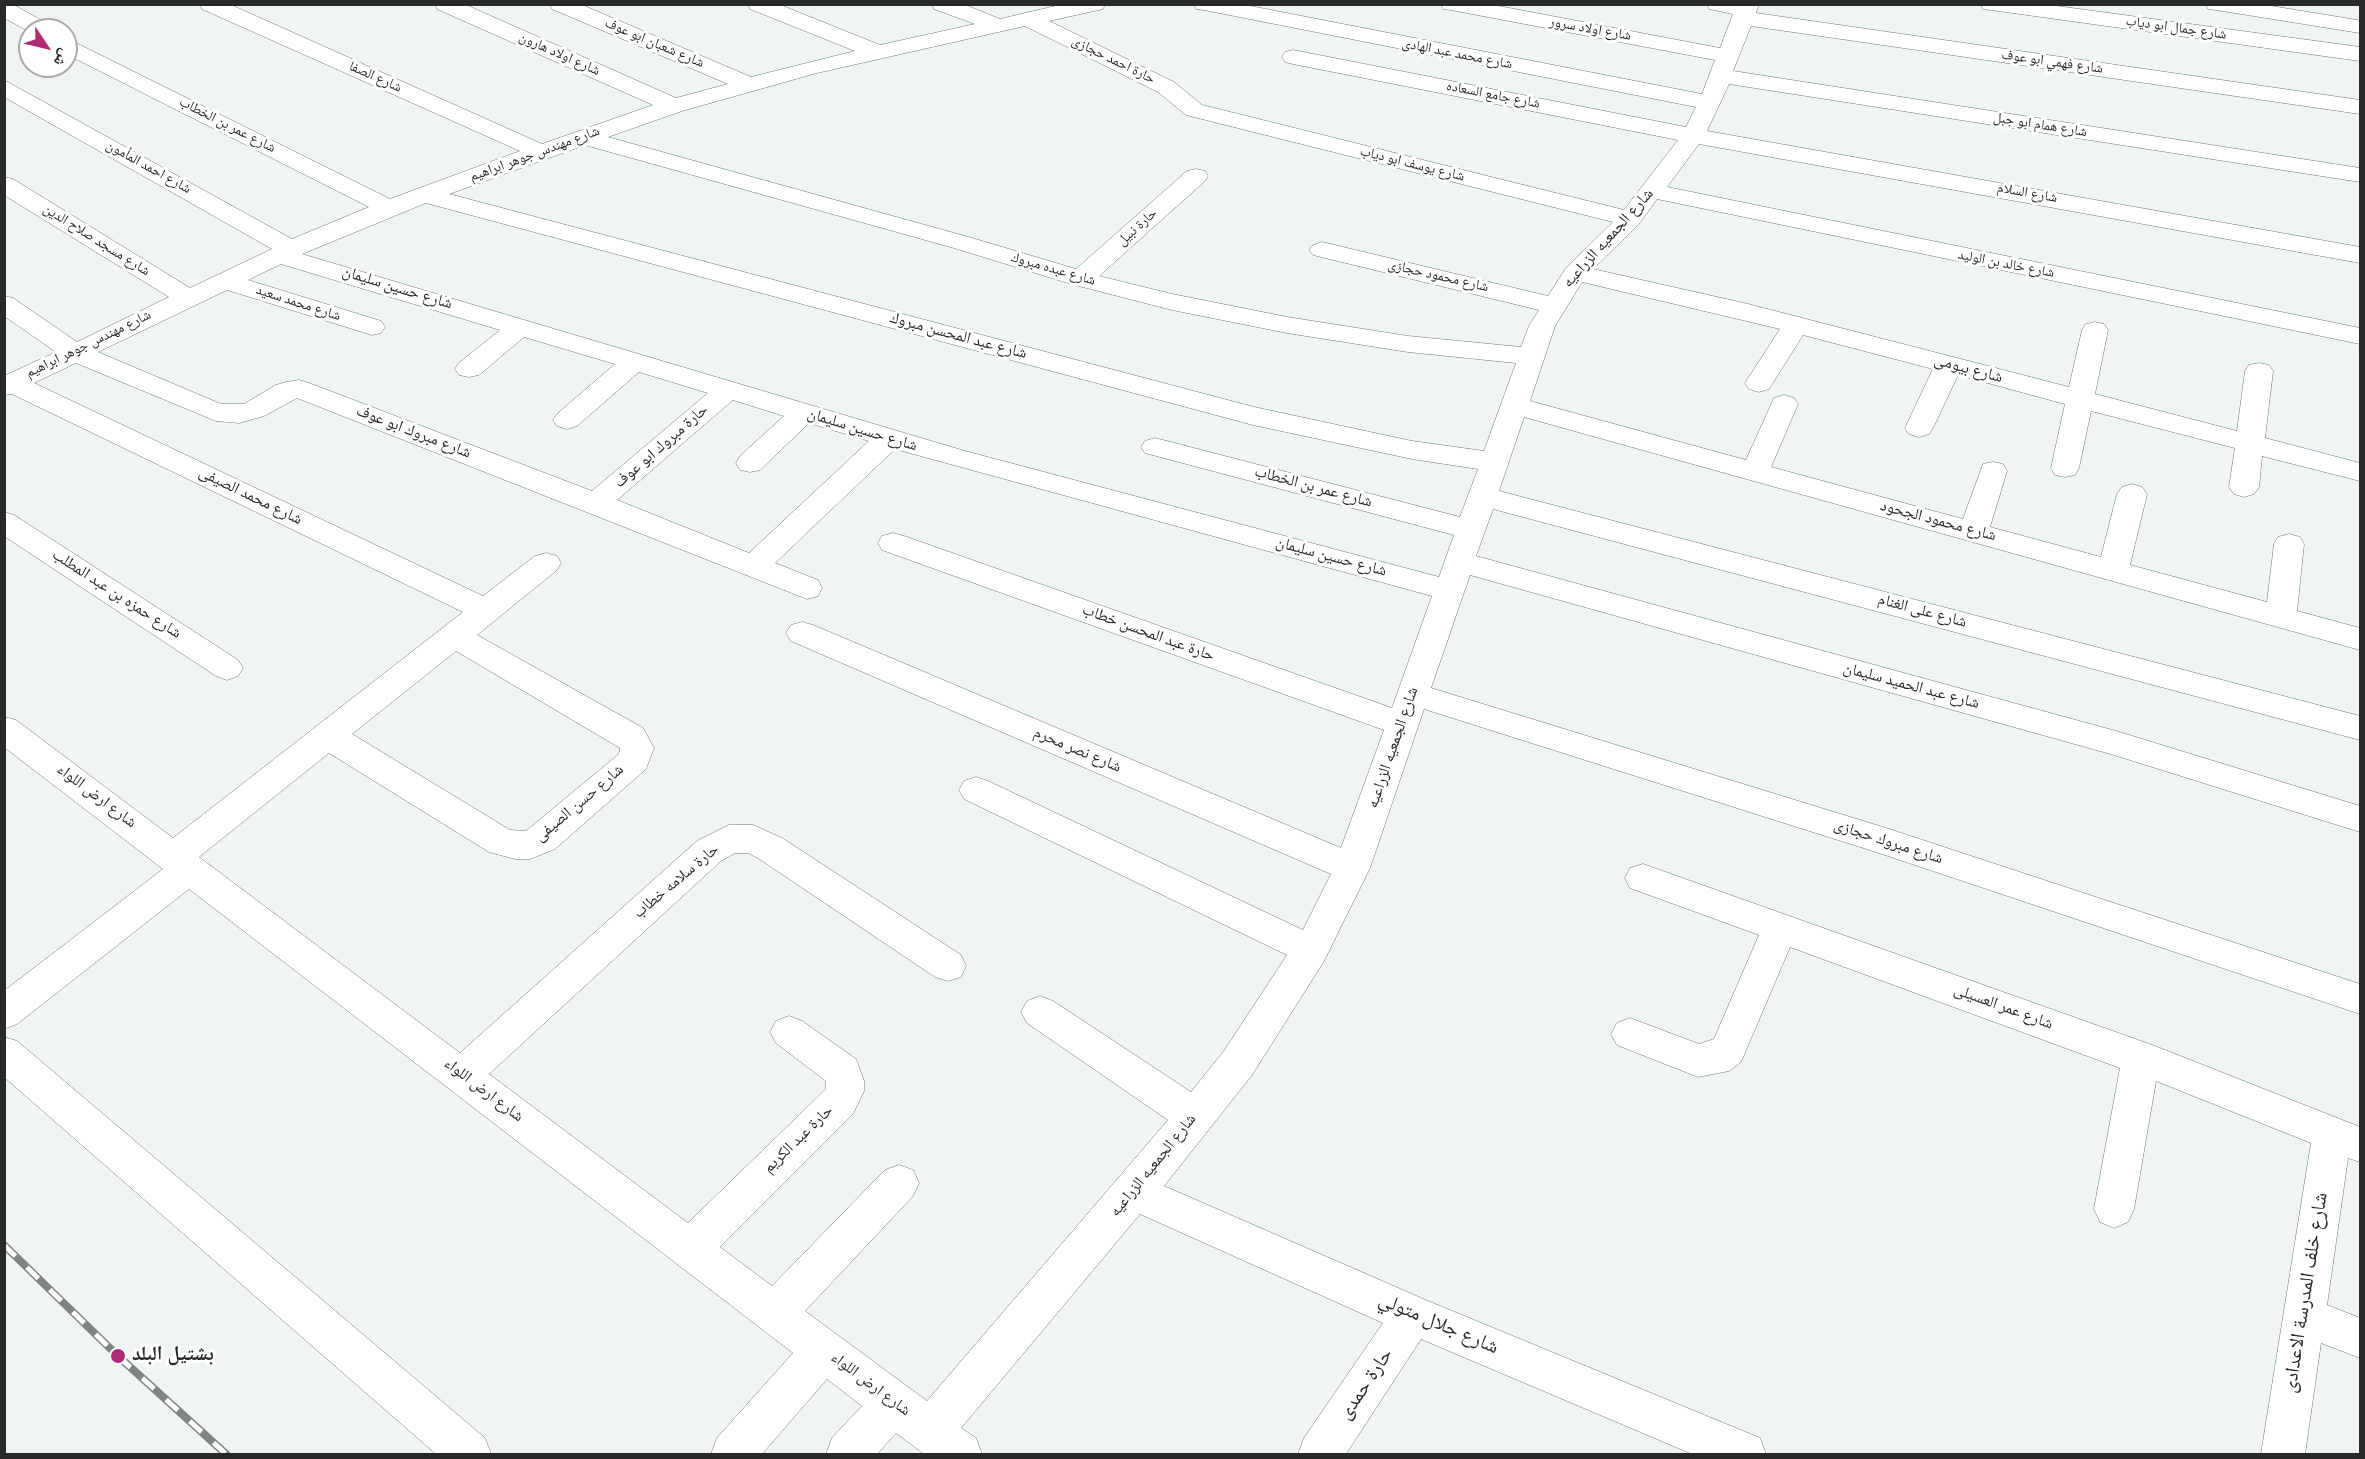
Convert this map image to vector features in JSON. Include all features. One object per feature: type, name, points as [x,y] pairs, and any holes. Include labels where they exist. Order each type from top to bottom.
[{"type":"main road","name":"شارع الصفا","points":[[210,4],[541,152]]},
{"type":"main road","name":"شارع اولاد هارون","points":[[444,4],[674,106]]},
{"type":"main road","name":"شارع شعبان ابو عوف","points":[[560,4],[748,84]]},
{"type":"main road","points":[[758,4],[875,51]]},
{"type":"main road","points":[[942,4],[999,26]]},
{"type":"main road","name":"شارع محمد عبد الهادى","points":[[1204,4],[1720,78]]},
{"type":"main road","name":"شارع اولاد سرور","points":[[1451,4],[1720,78]]},
{"type":"main road","name":"شارع جمال ابو دياب","points":[[1991,4],[2359,54]]},
{"type":"main road","points":[[2216,4],[2358,13],[2359,54]]},
{"type":"main road","name":"شارع مهندس جوهر ابراهيم","points":[[8,385],[187,297],[285,252],[389,208],[583,137],[748,84],[875,51],[939,40],[1094,5]]},
{"type":"main road","points":[[4,9],[20,18]]},
{"type":"main road","name":"شارع الجمعيه الزراعيه","points":[[930,1431],[1134,1192],[1238,1063],[1311,950],[1352,868],[1542,326],[1575,273],[1630,219],[1693,136],[1720,78],[1739,9]]},
{"type":"main road","name":"شارع فهمي ابو عوف","points":[[1739,9],[2361,107]]},
{"type":"main road","name":"حارة احمد حجازى","points":[[1028,20],[1166,87],[1194,110]]},
{"type":"main road","name":"شارع عمر بن الخطاب","points":[[78,51],[389,208]]},
{"type":"main road","name":"شارع جامع السعاده","points":[[1293,57],[1693,136]]},
{"type":"main road","name":"شارع همام ابو جبل","points":[[1720,78],[2361,175]]},
{"type":"main road","name":"شارع احمد المأمون","points":[[4,87],[285,252]]},
{"type":"main road","name":"شارع يوسف ابو دياب","points":[[1194,110],[1630,219]]},
{"type":"main road","name":"شارع السلام","points":[[1693,136],[2361,255]]},
{"type":"main road","name":"شارع عبده مبروك","points":[[583,137],[963,243],[1080,279],[1172,302],[1287,325],[1408,344],[1533,356]]},
{"type":"main road","name":"حارة نبيل","points":[[1080,279],[1196,176]]},
{"type":"main road","name":"شارع مسجد صلاح الدين","points":[[4,184],[187,297]]},
{"type":"main road","name":"شارع خالد بن الوليد","points":[[1652,191],[2361,336]]},
{"type":"main road","name":"شارع عبد المحسن مبروك","points":[[424,195],[1253,417],[1412,450],[1495,462]]},
{"type":"main road","name":"شارع محمود حجازى","points":[[1322,250],[1553,305]]},
{"type":"main road","name":"شارع حسين سليمان","points":[[285,252],[520,327],[889,439],[1454,576]]},
{"type":"main road","name":"شارع بيومى","points":[[1575,273],[1690,298],[2361,472]]},
{"type":"main road","name":"شارع محمد سعيد","points":[[223,280],[372,327]]},
{"type":"main road","name":"شارع مبروك ابو عوف","points":[[4,304],[74,352],[226,414],[254,410],[286,391],[299,389],[596,503],[807,588]]},
{"type":"main road","points":[[1759,383],[1796,325]]},
{"type":"main road","points":[[469,369],[520,327]]},
{"type":"main road","points":[[2065,468],[2095,330]]},
{"type":"main road","points":[[567,420],[634,362]]},
{"type":"main road","points":[[1919,428],[1950,365]]},
{"type":"main road","points":[[2244,487],[2259,371]]},
{"type":"main road","name":"شارع محمد الصيفى","points":[[8,385],[487,611]]},
{"type":"main road","name":"حارة مبروك ابو عوف","points":[[596,503],[728,390]]},
{"type":"main road","points":[[1755,472],[1784,404]]},
{"type":"main road","name":"شارع محمود الجحود","points":[[1515,406],[2361,639]]},
{"type":"main road","points":[[750,463],[804,413]]},
{"type":"main road","points":[[753,567],[889,439]]},
{"type":"main road","name":"شارع عمر بن الخطاب","points":[[1155,447],[1471,530]]},
{"type":"main road","points":[[1974,532],[1993,471]]},
{"type":"main road","points":[[2113,571],[2132,494]]},
{"type":"main road","name":"شارع على الغنام","points":[[1482,496],[2361,728]]},
{"type":"main road","name":"شارع حمزه بن عبد المطلب","points":[[4,522],[227,668]]},
{"type":"main road","name":"حارة عبد المحسن خطاب","points":[[893,543],[1408,709]]},
{"type":"main road","points":[[2281,617],[2289,544]]},
{"type":"main road","points":[[4,1013],[328,736],[546,563]]},
{"type":"main road","name":"شارع عبد الحميد سليمان","points":[[1454,576],[2116,743],[2361,819]]},
{"type":"main road","name":"شارع نصر محرم","points":[[802,633],[1352,868]]},
{"type":"main road","name":"شارع حسن الصيفى","points":[[328,736],[501,842],[515,845],[530,845],[543,838],[634,760],[636,748],[632,738],[454,636]]},
{"type":"main road","name":"شارع مبروك حجازى","points":[[1408,709],[1886,842],[2361,999]]},
{"type":"main road","name":"شارع ارض اللواء","points":[[4,729],[183,862],[960,1455]]},
{"type":"main road","points":[[976,790],[1311,950]]},
{"type":"main road","name":"حارة سلامه خطاب","points":[[462,1075],[709,850],[729,839],[753,839],[948,966]]},
{"type":"main road","name":"شارع عمر العسيلى","points":[[1643,878],[2140,1058],[2346,1139]]},
{"type":"main road","points":[[1630,1034],[1698,1061],[1715,1059],[1728,1050],[1780,928]]},
{"type":"main road","points":[[1040,1012],[1194,1116]]},
{"type":"main road","name":"حارة عبد الكريم","points":[[690,1248],[839,1102],[845,1091],[842,1071],[789,1032]]},
{"type":"main road","points":[[4,1053],[469,1455]]},
{"type":"main road","points":[[2114,1209],[2140,1058]]},
{"type":"main road","name":"شارع خلف المدرسة الاعدادى","points":[[2283,1455],[2304,1316],[2346,1139]]},
{"type":"main road","points":[[775,1313],[899,1183]]},
{"type":"main road","name":"شارع جلال متولي","points":[[1134,1192],[1413,1315],[1744,1455]]},
{"type":"main road","name":"حارة حمدى","points":[[1320,1455],[1413,1315]]},
{"type":"main road","points":[[2304,1316],[2361,1338]]},
{"type":"main road","points":[[733,1455],[824,1350]]},
{"type":"main road","points":[[848,1455],[894,1403]]},
{"type":"railway","points":[[4,1245],[118,1356],[226,1454]]},
{"type":"place","name":"بشتيل البلد","points":[[118,1356]]}]
